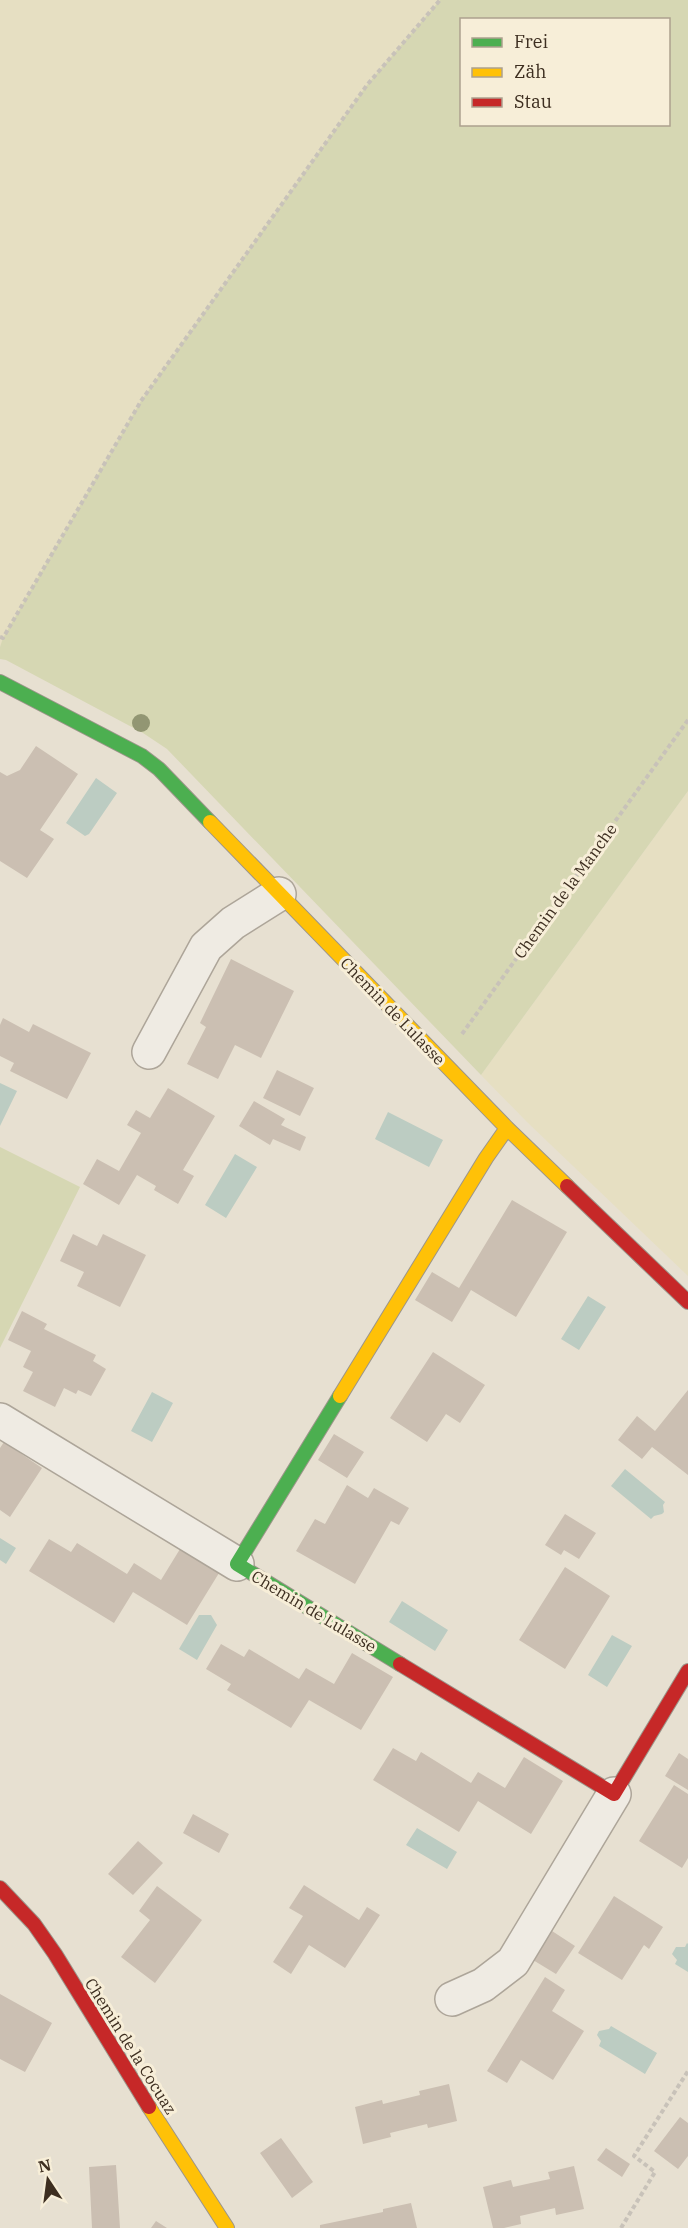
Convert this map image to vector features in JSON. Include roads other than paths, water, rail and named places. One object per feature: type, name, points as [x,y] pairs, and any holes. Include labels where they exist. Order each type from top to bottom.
[{"type":"street","name":"Chemin de Lulasse","points":[[2,687],[142,756],[159,769],[507,1128],[688,1302]]},
{"type":"street","points":[[149,1052],[206,947],[233,923],[279,894]]},
{"type":"street","name":"Chemin de Lulasse","points":[[507,1128],[486,1158],[237,1564],[614,1794]]},
{"type":"street","points":[[0,1420],[237,1564]]},
{"type":"street","points":[[452,1999],[483,1985],[513,1962],[688,1671]]},
{"type":"street","name":"Chemin de la Cocuaz","points":[[0,1888],[34,1924],[55,1954],[226,2228]]}]
